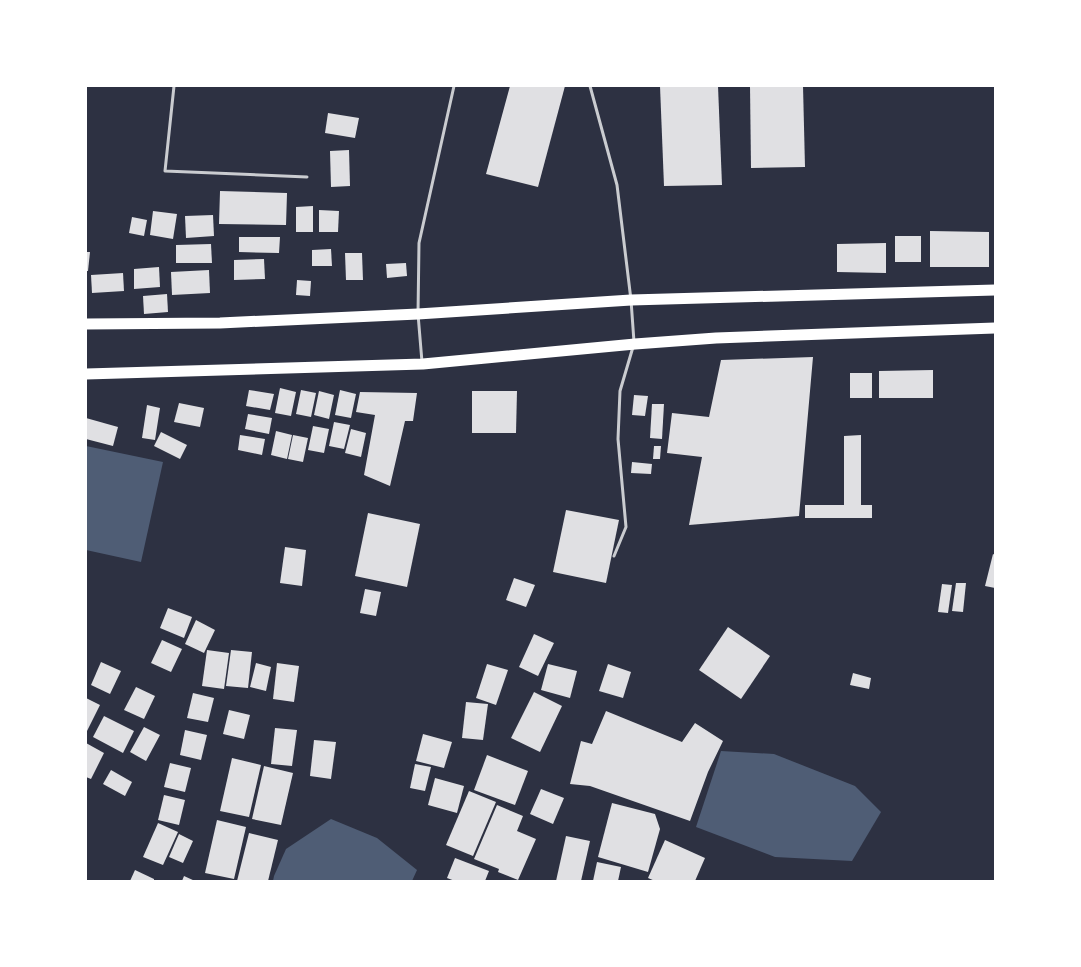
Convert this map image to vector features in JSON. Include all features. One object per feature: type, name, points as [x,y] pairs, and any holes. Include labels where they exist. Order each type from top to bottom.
[{"type":"highway","points":[[86,324],[220,323],[418,314],[631,300],[995,290]]},
{"type":"highway","points":[[86,374],[423,364],[634,344],[716,338],[995,328]]},
{"type":"lane","points":[[174,86],[164,171],[307,177]]},
{"type":"lane","points":[[423,364],[418,314],[419,243],[454,86]]},
{"type":"lane","points":[[590,86],[616,185],[631,300],[634,344],[620,391],[618,439],[626,527],[614,556]]},
{"type":"water","points":[[86,446],[163,462],[141,562],[86,550]]},
{"type":"water","points":[[721,751],[774,754],[855,786],[881,812],[852,861],[775,857],[696,827]]},
{"type":"water","points":[[331,819],[377,838],[417,870],[412,881],[273,881],[286,849]]},
{"type":"building","points":[[510,86],[565,86],[538,187],[486,174]]},
{"type":"building","points":[[660,86],[718,86],[722,185],[664,186]]},
{"type":"building","points":[[750,86],[803,86],[805,167],[751,168]]},
{"type":"building","points":[[328,113],[359,118],[355,138],[325,133]]},
{"type":"building","points":[[349,150],[350,186],[331,187],[330,151]]},
{"type":"building","points":[[220,191],[287,193],[286,225],[219,224]]},
{"type":"building","points":[[313,206],[313,232],[296,232],[296,207]]},
{"type":"building","points":[[319,210],[339,211],[338,232],[319,232]]},
{"type":"building","points":[[153,211],[177,214],[173,239],[150,235]]},
{"type":"building","points":[[213,215],[214,236],[186,238],[185,216]]},
{"type":"building","points":[[132,217],[147,220],[144,236],[129,233]]},
{"type":"building","points":[[930,231],[989,232],[989,267],[930,267]]},
{"type":"building","points":[[895,236],[921,236],[921,262],[895,262]]},
{"type":"building","points":[[239,237],[280,237],[279,253],[239,252]]},
{"type":"building","points":[[886,243],[886,273],[837,272],[837,244]]},
{"type":"building","points":[[211,244],[212,263],[176,263],[176,245]]},
{"type":"building","points":[[331,249],[332,266],[312,266],[312,250]]},
{"type":"building","points":[[86,252],[90,252],[88,271],[86,271]]},
{"type":"building","points":[[345,253],[362,253],[363,280],[346,280]]},
{"type":"building","points":[[264,259],[265,279],[234,280],[234,260]]},
{"type":"building","points":[[406,263],[407,276],[387,278],[386,264]]},
{"type":"building","points":[[159,267],[160,287],[134,289],[134,269]]},
{"type":"building","points":[[209,270],[210,293],[172,295],[171,272]]},
{"type":"building","points":[[123,273],[124,291],[92,293],[91,275]]},
{"type":"building","points":[[297,280],[311,281],[310,296],[296,295]]},
{"type":"building","points":[[167,294],[168,312],[144,314],[143,296]]},
{"type":"building","points":[[813,357],[799,516],[689,525],[702,457],[667,453],[672,413],[709,417],[721,360]]},
{"type":"building","points":[[933,370],[933,398],[879,398],[879,371]]},
{"type":"building","points":[[850,373],[872,373],[872,398],[850,398]]},
{"type":"building","points":[[280,388],[296,392],[291,416],[275,413]]},
{"type":"building","points":[[249,390],[274,394],[270,410],[246,406]]},
{"type":"building","points":[[301,390],[316,393],[311,417],[296,414]]},
{"type":"building","points":[[340,390],[356,394],[351,418],[335,415]]},
{"type":"building","points":[[319,391],[334,395],[329,419],[314,415]]},
{"type":"building","points":[[472,391],[517,391],[516,433],[472,433]]},
{"type":"building","points":[[360,392],[417,393],[413,421],[405,421],[390,486],[364,475],[375,415],[356,412]]},
{"type":"building","points":[[634,395],[648,396],[645,416],[632,415]]},
{"type":"building","points":[[179,403],[204,408],[200,427],[174,422]]},
{"type":"building","points":[[652,404],[664,404],[662,439],[650,438]]},
{"type":"building","points":[[147,405],[160,408],[155,440],[142,438]]},
{"type":"building","points":[[248,414],[272,418],[269,434],[245,429]]},
{"type":"building","points":[[86,418],[118,427],[113,446],[86,439]]},
{"type":"building","points":[[334,422],[350,425],[344,449],[329,446]]},
{"type":"building","points":[[313,426],[329,429],[324,453],[308,450]]},
{"type":"building","points":[[351,429],[366,433],[361,457],[345,453]]},
{"type":"building","points":[[276,431],[292,435],[287,459],[271,455]]},
{"type":"building","points":[[161,432],[187,445],[180,459],[154,446]]},
{"type":"building","points":[[240,435],[265,439],[262,455],[238,450]]},
{"type":"building","points":[[293,435],[308,438],[303,462],[288,459]]},
{"type":"building","points":[[861,435],[861,505],[872,505],[872,518],[805,518],[805,505],[844,505],[844,436]]},
{"type":"building","points":[[654,446],[661,446],[660,459],[653,459]]},
{"type":"building","points":[[632,462],[652,464],[651,474],[631,473]]},
{"type":"building","points":[[566,510],[619,520],[606,583],[553,572]]},
{"type":"building","points":[[368,513],[420,524],[407,587],[355,576]]},
{"type":"building","points":[[285,547],[306,550],[302,586],[280,583]]},
{"type":"building","points":[[993,554],[995,555],[995,588],[985,586]]},
{"type":"building","points":[[514,578],[535,585],[526,607],[506,600]]},
{"type":"building","points":[[956,583],[966,583],[963,612],[952,611]]},
{"type":"building","points":[[942,584],[952,585],[948,613],[938,612]]},
{"type":"building","points":[[365,589],[381,592],[376,616],[360,613]]},
{"type":"building","points":[[168,608],[192,617],[184,638],[160,628]]},
{"type":"building","points":[[196,620],[215,630],[204,653],[185,644]]},
{"type":"building","points":[[728,627],[770,656],[741,699],[699,670]]},
{"type":"building","points":[[534,634],[554,643],[538,676],[519,667]]},
{"type":"building","points":[[162,640],[182,649],[171,672],[151,663]]},
{"type":"building","points":[[207,650],[229,653],[224,689],[202,686]]},
{"type":"building","points":[[231,650],[252,652],[248,688],[226,686]]},
{"type":"building","points":[[101,662],[121,671],[110,694],[91,685]]},
{"type":"building","points":[[256,663],[271,667],[266,691],[250,687]]},
{"type":"building","points":[[277,663],[299,666],[294,702],[273,699]]},
{"type":"building","points":[[487,664],[508,670],[496,705],[476,698]]},
{"type":"building","points":[[548,664],[577,671],[570,698],[541,690]]},
{"type":"building","points":[[608,664],[631,672],[623,698],[599,691]]},
{"type":"building","points":[[853,673],[871,678],[869,689],[850,685]]},
{"type":"building","points":[[136,687],[155,696],[144,719],[124,710]]},
{"type":"building","points":[[534,692],[562,706],[540,752],[511,738]]},
{"type":"building","points":[[193,693],[214,698],[208,722],[187,718]]},
{"type":"building","points":[[86,698],[100,705],[86,733]]},
{"type":"building","points":[[466,702],[488,704],[483,740],[462,738]]},
{"type":"building","points":[[229,710],[250,715],[244,739],[223,734]]},
{"type":"building","points":[[606,711],[682,742],[695,723],[723,741],[708,772],[690,821],[590,786],[570,784],[581,741],[592,744]]},
{"type":"building","points":[[104,716],[134,731],[123,753],[93,737]]},
{"type":"building","points":[[144,727],[160,735],[146,761],[130,752]]},
{"type":"building","points":[[275,728],[297,730],[292,766],[271,764]]},
{"type":"building","points":[[185,730],[207,735],[201,760],[180,755]]},
{"type":"building","points":[[423,734],[452,742],[444,768],[416,761]]},
{"type":"building","points":[[314,740],[336,742],[331,779],[310,776]]},
{"type":"building","points":[[86,743],[104,753],[91,779],[86,777]]},
{"type":"building","points":[[487,755],[528,771],[515,805],[474,790]]},
{"type":"building","points":[[232,758],[261,765],[249,817],[220,811]]},
{"type":"building","points":[[170,763],[191,768],[185,792],[164,787]]},
{"type":"building","points":[[415,764],[431,767],[425,791],[410,788]]},
{"type":"building","points":[[264,766],[293,773],[281,825],[252,819]]},
{"type":"building","points":[[111,770],[132,782],[125,796],[103,784]]},
{"type":"building","points":[[435,778],[464,786],[457,813],[428,805]]},
{"type":"building","points":[[541,789],[564,798],[553,824],[530,814]]},
{"type":"building","points":[[469,791],[496,802],[473,856],[446,845]]},
{"type":"building","points":[[164,795],[185,800],[179,825],[158,820]]},
{"type":"building","points":[[612,803],[655,814],[660,829],[648,872],[598,857]]},
{"type":"building","points":[[497,805],[523,816],[517,831],[536,839],[518,880],[498,872],[499,869],[474,859]]},
{"type":"building","points":[[217,820],[246,827],[234,879],[205,873]]},
{"type":"building","points":[[158,823],[178,832],[163,865],[143,857]]},
{"type":"building","points":[[249,833],[278,840],[268,881],[237,881]]},
{"type":"building","points":[[179,834],[193,841],[183,863],[169,857]]},
{"type":"building","points":[[566,836],[590,841],[581,881],[556,881]]},
{"type":"building","points":[[665,840],[705,858],[695,881],[655,881],[648,878]]},
{"type":"building","points":[[455,858],[489,871],[485,881],[455,881],[447,878]]},
{"type":"building","points":[[597,862],[621,867],[618,881],[593,881]]},
{"type":"building","points":[[135,870],[154,879],[154,881],[130,881]]},
{"type":"building","points":[[184,876],[195,881],[182,881]]}]
